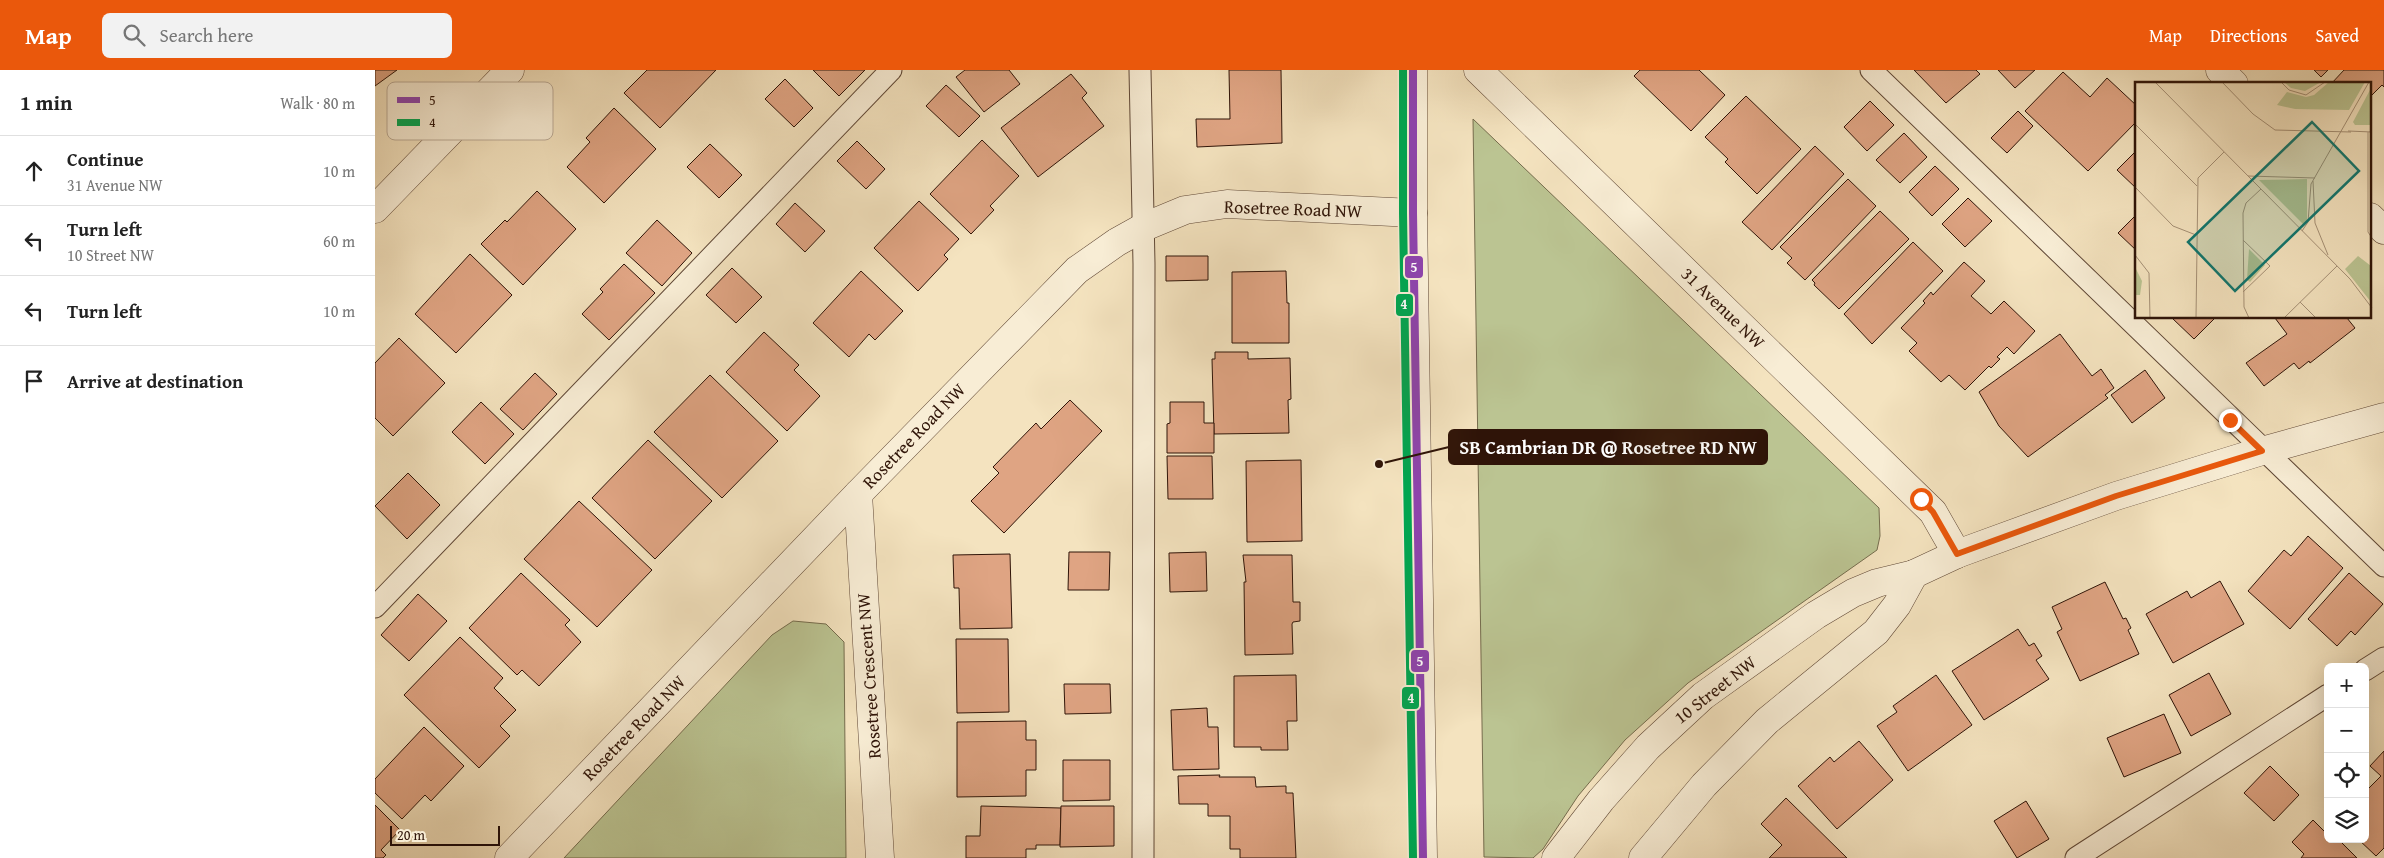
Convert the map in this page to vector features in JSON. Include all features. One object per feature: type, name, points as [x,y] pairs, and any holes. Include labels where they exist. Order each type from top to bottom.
[{"type":"street","points":[[1413,70],[1413,213],[1423,858]]},
{"type":"street","name":"31 Avenue NW","points":[[1478,70],[1933,512],[1957,554]]},
{"type":"street","points":[[2220,70],[2232,82]]},
{"type":"street","points":[[495,82],[504,72]]},
{"type":"street","points":[[375,209],[440,140]]},
{"type":"street","name":"Rosetree Road NW","points":[[509,858],[857,494],[1077,270],[1117,242],[1143,227],[1185,210],[1227,204],[1413,213]]},
{"type":"street","points":[[2371,218],[2384,230]]},
{"type":"street","name":"10 Street NW","points":[[1556,858],[1601,800],[1647,747],[1703,696],[1816,615],[1853,593],[1877,583],[1914,574],[1957,554],[2116,496],[2262,451],[2384,417]]},
{"type":"street","name":"Rosetree Crescent NW","points":[[857,494],[880,858]]},
{"type":"street","points":[[1643,858],[1704,785],[1767,721],[1876,632],[1897,605],[1914,574]]},
{"type":"lane","points":[[375,607],[891,70]]},
{"type":"lane","points":[[1140,70],[1143,227],[1143,858]]},
{"type":"lane","points":[[1871,70],[2262,451],[2384,566]]},
{"type":"lane","points":[[2369,667],[2384,658]]},
{"type":"lane","points":[[2076,858],[2324,698]]},
{"type":"green space","points":[[1473,119],[1879,508],[1880,536],[1877,550],[1688,683],[1625,740],[1578,796],[1543,849],[1533,858],[1484,857]]},
{"type":"green space","points":[[793,621],[826,624],[844,642],[846,858],[564,858],[772,635]]},
{"type":"building","points":[[375,70],[397,70],[375,86]]},
{"type":"building","points":[[647,70],[716,70],[660,128],[624,93]]},
{"type":"building","points":[[813,70],[865,70],[839,96]]},
{"type":"building","points":[[965,70],[1009,70],[1020,84],[984,112],[956,77]]},
{"type":"building","points":[[1229,70],[1281,70],[1282,143],[1197,147],[1196,119],[1230,119]]},
{"type":"building","points":[[1640,70],[1699,70],[1725,95],[1691,131],[1634,76]]},
{"type":"building","points":[[1914,70],[1976,70],[1980,74],[1946,103]]},
{"type":"building","points":[[1998,70],[2035,70],[2015,88]]},
{"type":"building","points":[[2314,70],[2328,70],[2321,77]]},
{"type":"building","points":[[2344,70],[2384,70],[2384,87],[2382,85],[2371,96],[2371,82],[2333,82]]},
{"type":"building","points":[[2063,72],[2090,97],[2107,78],[2135,104],[2135,123],[2088,171],[2025,111]]},
{"type":"building","points":[[1071,74],[1087,93],[1082,98],[1104,126],[1038,177],[1001,128]]},
{"type":"building","points":[[785,79],[813,108],[794,127],[765,99]]},
{"type":"building","points":[[946,85],[980,116],[959,137],[926,106]]},
{"type":"building","points":[[1746,96],[1801,149],[1757,194],[1725,162],[1728,159],[1705,137]]},
{"type":"building","points":[[1870,101],[1894,125],[1867,151],[1844,127]]},
{"type":"building","points":[[614,108],[656,149],[604,203],[567,167],[590,142],[586,138]]},
{"type":"building","points":[[2018,111],[2033,126],[2007,153],[1991,138]]},
{"type":"building","points":[[1904,133],[1927,157],[1900,183],[1876,160]]},
{"type":"building","points":[[982,140],[1019,176],[990,206],[994,210],[971,234],[930,194]]},
{"type":"building","points":[[857,141],[885,169],[866,189],[837,161]]},
{"type":"building","points":[[710,144],[742,175],[719,198],[687,167]]},
{"type":"building","points":[[1815,146],[1844,174],[1772,250],[1742,222]]},
{"type":"building","points":[[2135,152],[2135,187],[2117,170]]},
{"type":"building","points":[[1935,166],[1959,189],[1932,216],[1909,192]]},
{"type":"building","points":[[1848,179],[1876,206],[1805,280],[1787,263],[1792,258],[1780,247]]},
{"type":"building","points":[[537,191],[576,229],[523,285],[481,244],[505,220],[507,222]]},
{"type":"building","points":[[1968,198],[1992,221],[1965,247],[1942,224]]},
{"type":"building","points":[[919,201],[959,239],[944,255],[948,259],[918,291],[874,248]]},
{"type":"building","points":[[795,203],[825,231],[805,252],[776,224]]},
{"type":"building","points":[[1880,211],[1909,239],[1839,309],[1814,285],[1815,283],[1812,280]]},
{"type":"building","points":[[2135,216],[2135,249],[2118,233]]},
{"type":"building","points":[[657,220],[692,253],[662,286],[626,253]]},
{"type":"building","points":[[1913,242],[1943,271],[1872,344],[1844,314]]},
{"type":"building","points":[[470,254],[512,295],[456,353],[415,314]]},
{"type":"building","points":[[1166,256],[1208,256],[1208,280],[1166,281]]},
{"type":"building","points":[[1964,262],[1985,281],[1971,296],[1991,314],[2004,301],[2035,331],[2014,354],[2007,347],[1997,357],[2000,359],[1991,368],[1989,366],[1965,390],[1949,375],[1941,382],[1909,351],[1917,343],[1901,328],[1925,303],[1923,301],[1931,292],[1933,295]]},
{"type":"building","points":[[624,264],[655,293],[609,340],[582,314],[603,292],[600,289]]},
{"type":"building","points":[[732,268],[762,297],[736,323],[706,295]]},
{"type":"building","points":[[861,271],[903,311],[875,340],[869,334],[849,357],[813,323]]},
{"type":"building","points":[[1286,271],[1287,303],[1289,303],[1289,343],[1232,343],[1232,272]]},
{"type":"building","points":[[2173,319],[2214,319],[2194,339]]},
{"type":"building","points":[[2276,319],[2348,319],[2355,328],[2310,363],[2309,361],[2299,369],[2294,363],[2264,386],[2246,363],[2287,334]]},
{"type":"building","points":[[764,332],[799,365],[794,370],[820,396],[787,431],[726,372]]},
{"type":"building","points":[[2060,334],[2092,376],[2101,369],[2114,388],[2105,395],[2108,398],[2028,457],[1999,426],[1979,392]]},
{"type":"building","points":[[399,338],[445,383],[393,436],[375,418],[375,363]]},
{"type":"building","points":[[1215,352],[1248,352],[1248,359],[1290,358],[1291,399],[1288,400],[1289,433],[1214,434],[1212,359],[1215,359]]},
{"type":"building","points":[[2145,370],[2165,398],[2132,423],[2111,395]]},
{"type":"building","points":[[535,373],[557,394],[523,430],[500,409]]},
{"type":"building","points":[[710,375],[778,441],[722,498],[654,432]]},
{"type":"building","points":[[1070,400],[1102,431],[1004,533],[971,501],[999,473],[993,467],[1036,423],[1041,429]]},
{"type":"building","points":[[481,402],[514,434],[485,464],[452,432]]},
{"type":"building","points":[[1170,402],[1204,402],[1204,423],[1214,423],[1214,453],[1167,453],[1167,424],[1170,423]]},
{"type":"building","points":[[648,440],[712,501],[655,559],[592,498]]},
{"type":"building","points":[[1167,456],[1212,456],[1213,499],[1168,499]]},
{"type":"building","points":[[1301,460],[1302,541],[1247,542],[1246,461]]},
{"type":"building","points":[[408,473],[440,505],[407,539],[375,506]]},
{"type":"building","points":[[579,501],[652,570],[597,627],[524,559]]},
{"type":"building","points":[[2308,536],[2343,568],[2290,629],[2248,591],[2284,550],[2291,556]]},
{"type":"building","points":[[1069,552],[1110,552],[1109,590],[1068,590]]},
{"type":"building","points":[[1206,552],[1207,591],[1170,592],[1169,553]]},
{"type":"building","points":[[1010,554],[1012,628],[960,629],[959,588],[954,588],[953,555]]},
{"type":"building","points":[[1243,555],[1292,555],[1293,602],[1300,602],[1300,621],[1293,622],[1292,624],[1293,654],[1245,655],[1244,582],[1246,582]]},
{"type":"building","points":[[521,573],[570,620],[565,625],[581,642],[539,686],[522,670],[517,675],[469,628]]},
{"type":"building","points":[[2349,573],[2383,604],[2355,635],[2351,631],[2337,646],[2308,619]]},
{"type":"building","points":[[2220,581],[2244,624],[2173,663],[2146,614],[2187,591],[2191,598]]},
{"type":"building","points":[[2105,582],[2123,619],[2126,618],[2131,628],[2128,630],[2139,654],[2080,681],[2057,632],[2062,629],[2052,607]]},
{"type":"building","points":[[418,594],[447,621],[409,661],[381,635]]},
{"type":"building","points":[[2018,629],[2029,646],[2034,643],[2042,656],[2036,660],[2049,679],[1984,720],[1952,671]]},
{"type":"building","points":[[460,637],[503,678],[494,688],[516,710],[500,726],[510,736],[479,768],[404,695]]},
{"type":"building","points":[[956,639],[1008,639],[1009,712],[957,713]]},
{"type":"building","points":[[2209,673],[2231,714],[2191,736],[2169,695]]},
{"type":"building","points":[[1296,675],[1297,721],[1287,721],[1288,750],[1234,747],[1234,676]]},
{"type":"building","points":[[1936,675],[1972,725],[1908,771],[1877,726],[1897,712],[1893,706]]},
{"type":"building","points":[[1064,684],[1110,684],[1111,713],[1065,714]]},
{"type":"building","points":[[1207,708],[1208,727],[1218,727],[1219,769],[1173,770],[1171,710]]},
{"type":"building","points":[[2164,714],[2181,753],[2124,777],[2107,738]]},
{"type":"building","points":[[1026,721],[1026,740],[1036,740],[1036,770],[1026,770],[1026,796],[957,797],[957,722]]},
{"type":"building","points":[[424,727],[464,766],[431,801],[425,795],[402,819],[375,793],[375,779]]},
{"type":"building","points":[[1859,741],[1893,780],[1837,829],[1798,786],[1830,757],[1834,762]]},
{"type":"building","points":[[2384,751],[2384,848],[2376,856],[2362,843],[2369,843],[2369,788],[2381,776],[2370,766]]},
{"type":"building","points":[[1063,760],[1110,760],[1110,800],[1063,801]]},
{"type":"building","points":[[2270,766],[2299,795],[2274,821],[2244,793]]},
{"type":"building","points":[[1220,775],[1219,777],[1255,777],[1256,787],[1286,786],[1286,793],[1293,793],[1296,858],[1240,858],[1240,849],[1230,849],[1230,816],[1208,816],[1208,804],[1179,804],[1178,776]]},
{"type":"building","points":[[1786,798],[1847,858],[1769,858],[1782,845],[1761,824]]},
{"type":"building","points":[[2026,801],[2049,839],[2017,858],[1994,821]]},
{"type":"building","points":[[375,805],[400,830],[381,850],[386,855],[383,858],[375,858]]},
{"type":"building","points":[[981,806],[1061,808],[1060,845],[1036,845],[1036,849],[1026,849],[1026,858],[966,858],[966,836],[980,836]]},
{"type":"building","points":[[1061,806],[1114,806],[1114,846],[1060,847]]},
{"type":"building","points":[[2313,820],[2324,831],[2324,843],[2342,843],[2357,858],[2301,858],[2304,854],[2292,842]]},
{"type":"transit line","name":"4","points":[[1403,70],[1403,213],[1413,858]]},
{"type":"transit line","name":"5","points":[[1413,70],[1413,213],[1423,858]]},
{"type":"place","name":"SB Cambrian DR @ Rosetree RD NW","points":[[1379,464]]},
{"type":"route","points":[[1921,499],[1933,512],[1957,554],[2116,496],[2262,451],[2230,420]]}]
